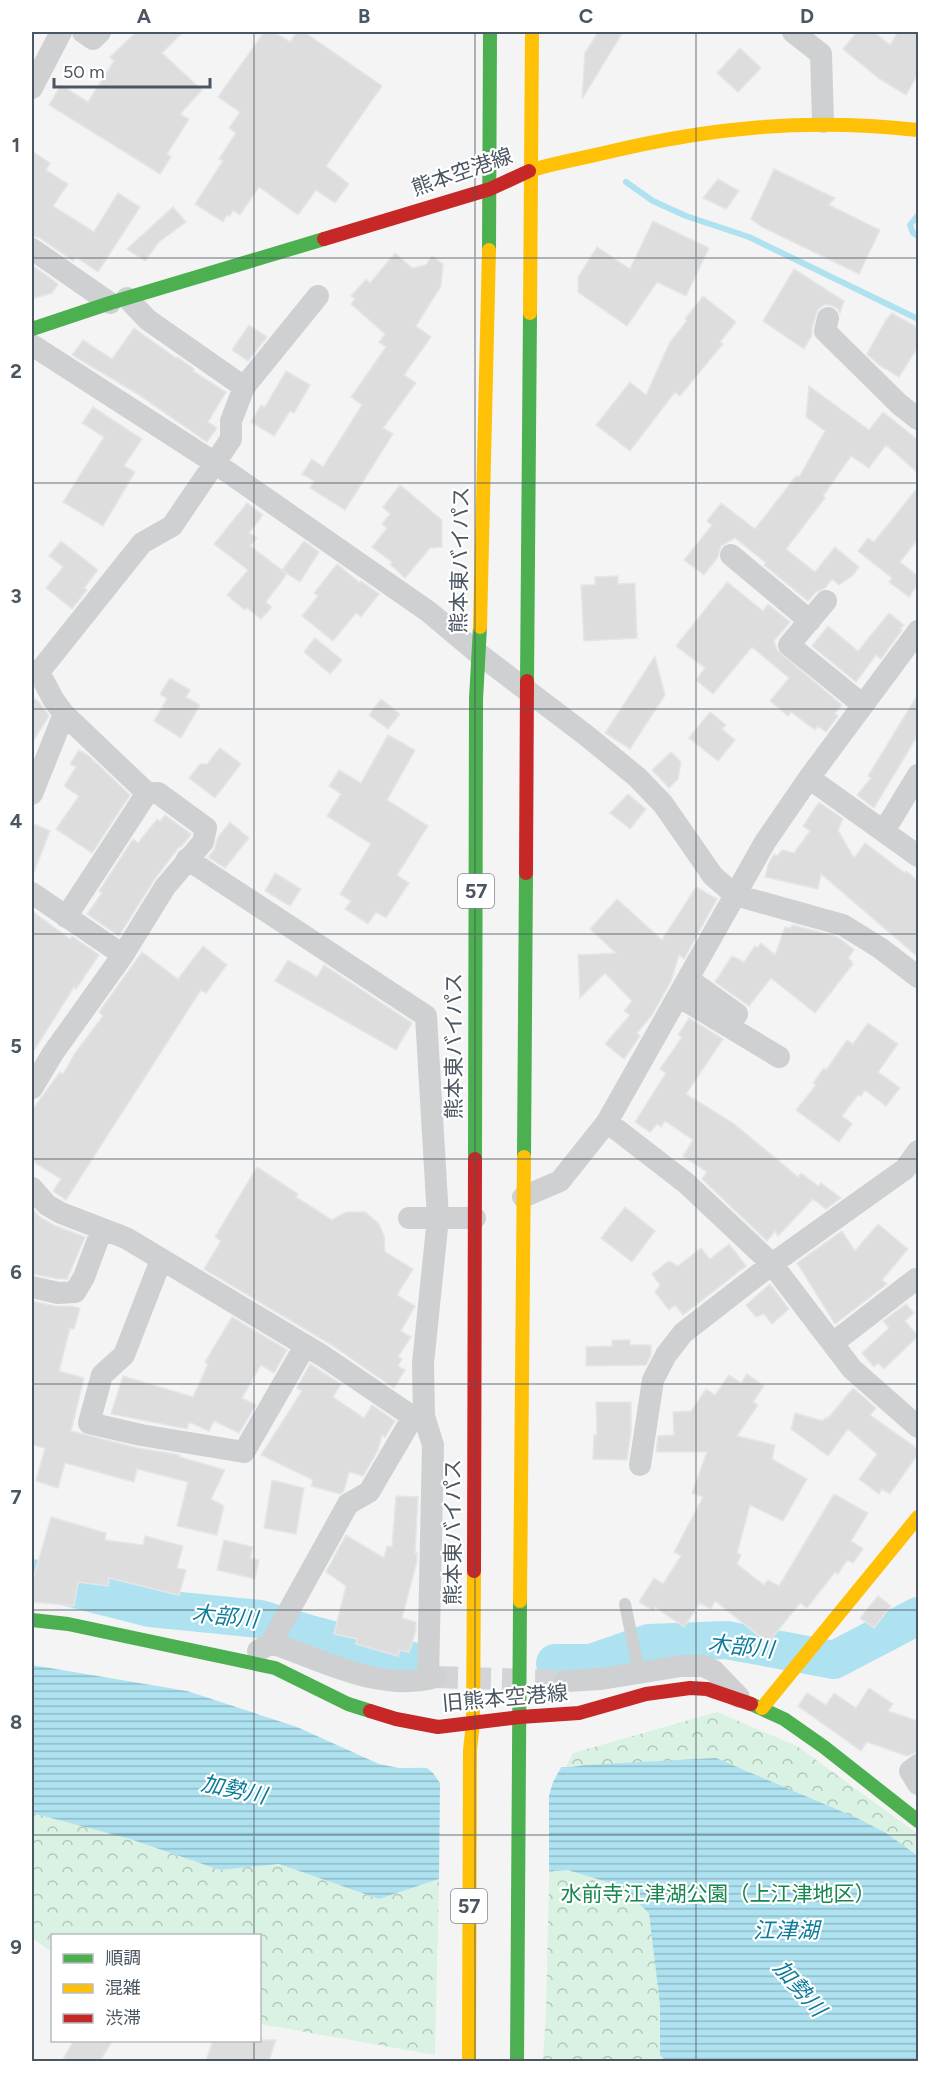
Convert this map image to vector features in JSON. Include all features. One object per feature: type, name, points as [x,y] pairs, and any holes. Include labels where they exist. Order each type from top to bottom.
[{"type":"main road","name":"熊本東バイパス","points":[[469,2061],[470,1750],[473,1723],[476,699],[490,189],[490,32]]},
{"type":"main road","name":"57","points":[[517,2061],[532,32]]},
{"type":"main road","name":"熊本空港線","points":[[32,329],[118,300],[490,189],[531,171],[648,142],[722,128],[823,122],[884,125],[918,130]]},
{"type":"main road","points":[[753,1705],[823,1634],[918,1517]]},
{"type":"main road","name":"旧熊本空港線","points":[[32,1620],[68,1624],[275,1668],[348,1704],[396,1719],[438,1727],[520,1717],[579,1713],[646,1694],[690,1688],[707,1689],[784,1719],[824,1747],[918,1821]]},
{"type":"street","points":[[32,88],[61,32]]},
{"type":"street","points":[[83,32],[93,39],[100,32]]},
{"type":"street","points":[[793,32],[821,54],[823,122]]},
{"type":"street","points":[[32,249],[118,300],[244,387]]},
{"type":"street","points":[[32,1088],[53,1053],[123,955],[165,887],[203,842],[206,828],[158,793],[147,794],[64,714],[35,672],[142,543],[172,526],[231,439],[231,421],[244,387],[318,296]]},
{"type":"street","points":[[828,318],[825,331],[899,404],[918,419]]},
{"type":"street","points":[[32,345],[215,463],[429,612],[479,654],[637,777],[663,804],[713,876],[735,895],[843,925],[880,948],[918,977]]},
{"type":"street","points":[[731,555],[810,621]]},
{"type":"street","points":[[826,601],[789,645],[863,705]]},
{"type":"street","points":[[523,1197],[560,1181],[608,1122],[765,842],[809,778],[918,631]]},
{"type":"street","points":[[32,794],[64,714]]},
{"type":"street","points":[[884,831],[918,775]]},
{"type":"street","points":[[809,778],[918,856]]},
{"type":"street","points":[[66,917],[147,794]]},
{"type":"street","points":[[187,859],[426,1016],[438,1218],[419,1416],[369,1492],[348,1504],[271,1643],[244,1660]]},
{"type":"street","points":[[32,893],[123,955]]},
{"type":"street","points":[[683,987],[737,1014]]},
{"type":"street","points":[[683,987],[779,1057]]},
{"type":"street","points":[[608,1122],[686,1183],[772,1264],[852,1369],[918,1427]]},
{"type":"street","points":[[640,1465],[653,1380],[666,1355],[683,1333],[772,1264],[905,1169],[918,1151]]},
{"type":"street","points":[[32,1188],[47,1205],[126,1238],[419,1416],[433,1444],[428,1645],[432,1678],[406,1682],[384,1681],[271,1643]]},
{"type":"street","points":[[409,1218],[475,1218]]},
{"type":"street","points":[[32,1287],[58,1293],[75,1292],[84,1276],[102,1229]]},
{"type":"street","points":[[161,1260],[124,1355],[102,1375],[89,1422],[141,1435],[244,1452],[305,1346]]},
{"type":"street","points":[[833,1343],[916,1278]]},
{"type":"street","points":[[565,1681],[601,1678],[638,1666],[702,1666],[714,1671],[753,1705]]},
{"type":"street","points":[[918,1765],[910,1771],[918,1784]]},
{"type":"lane","points":[[625,1604],[638,1666]]},
{"type":"green space","name":"江津湖","points":[[717,1712],[797,1746],[918,1834],[918,2061],[543,2062],[551,1797],[573,1753]]},
{"type":"green space","points":[[32,1813],[130,1839],[220,1870],[279,1864],[379,1899],[439,1879],[435,2055],[261,2024],[261,1934],[51,1934],[51,1951],[32,1938]]},
{"type":"water","name":"加勢川","points":[[32,1665],[187,1691],[297,1727],[379,1764],[399,1768],[571,1767],[716,1758],[857,1818],[886,1833],[918,1856],[918,2061],[667,2061],[660,2055],[660,2005],[649,1913],[620,1886],[568,1870],[439,1879],[379,1899],[279,1864],[220,1870],[130,1839],[32,1813]]},
{"type":"pier","points":[[563,1764],[553,1782],[549,1796],[549,1875],[439,1882],[440,1783],[423,1765]]},
{"type":"building","points":[[136,32],[183,32],[162,53],[202,90],[180,114],[189,119],[167,154],[171,157],[160,174],[49,105],[61,85],[88,102],[114,61],[110,57]]},
{"type":"building","points":[[264,32],[274,32],[290,42],[297,32],[304,32],[382,86],[326,166],[349,184],[335,203],[316,190],[298,215],[259,187],[240,215],[233,210],[223,222],[195,204],[223,161],[219,159],[236,133],[229,128],[240,112],[218,97]]},
{"type":"building","points":[[598,32],[623,32],[582,99],[585,53]]},
{"type":"building","points":[[857,32],[874,32],[890,45],[898,32],[918,32],[918,74],[906,95],[878,78],[843,49]]},
{"type":"building","points":[[740,48],[761,68],[738,92],[717,73]]},
{"type":"building","points":[[32,151],[50,163],[46,170],[68,184],[53,206],[94,232],[118,193],[140,207],[98,272],[76,257],[73,261],[40,238],[32,236]]},
{"type":"building","points":[[774,169],[835,198],[829,205],[880,230],[859,274],[762,227],[751,219]]},
{"type":"building","points":[[718,179],[739,191],[726,209],[703,198]]},
{"type":"building","points":[[173,207],[186,222],[159,242],[145,261],[127,249]]},
{"type":"building","points":[[653,221],[709,248],[686,296],[657,282],[627,326],[578,292],[578,277],[597,247],[630,269]]},
{"type":"building","points":[[395,253],[412,268],[426,265],[432,256],[443,264],[441,286],[416,326],[431,337],[404,375],[416,383],[383,428],[393,434],[345,510],[310,488],[314,481],[302,474],[312,459],[323,467],[362,405],[351,397],[386,347],[379,342],[385,334],[351,304],[355,299],[351,296],[366,279],[370,283]]},
{"type":"building","points":[[32,265],[58,284],[52,293],[32,299]]},
{"type":"building","points":[[794,269],[844,301],[840,313],[837,308],[830,305],[824,305],[818,309],[812,335],[804,349],[763,321]]},
{"type":"building","points":[[703,296],[736,322],[720,342],[723,344],[680,396],[675,392],[630,451],[596,425],[630,382],[646,395],[670,342]]},
{"type":"building","points":[[892,313],[918,328],[918,347],[899,377],[879,365],[867,354]]},
{"type":"building","points":[[249,325],[267,337],[248,361],[232,350]]},
{"type":"building","points":[[134,328],[226,392],[208,422],[217,428],[207,442],[136,393],[72,355],[83,340],[112,359]]},
{"type":"building","points":[[286,371],[310,385],[294,413],[290,411],[274,436],[251,422],[261,405],[265,407]]},
{"type":"building","points":[[809,386],[869,430],[883,412],[918,440],[918,473],[886,445],[869,468],[851,456],[823,496],[825,498],[786,549],[815,572],[835,547],[859,567],[852,576],[839,585],[832,579],[825,588],[816,592],[808,601],[735,538],[721,546],[718,557],[704,575],[684,560],[712,525],[707,521],[721,503],[755,529],[796,476],[799,477],[825,431],[806,417]]},
{"type":"building","points":[[93,407],[142,439],[124,466],[135,472],[103,526],[63,502],[104,437],[82,423]]},
{"type":"building","points":[[400,485],[442,520],[442,547],[430,548],[405,578],[390,564],[392,562],[372,547],[387,528],[382,524],[390,514],[383,507]]},
{"type":"building","points":[[918,487],[918,539],[900,562],[918,576],[918,584],[909,597],[889,582],[892,578],[858,551],[868,538],[874,542]]},
{"type":"building","points":[[247,503],[263,515],[249,533],[257,538],[250,546],[287,574],[266,602],[272,607],[261,619],[247,608],[245,610],[227,595],[248,570],[214,544]]},
{"type":"building","points":[[61,541],[98,570],[84,588],[87,590],[72,609],[46,588],[63,567],[49,556]]},
{"type":"building","points":[[304,541],[319,552],[300,582],[282,570]]},
{"type":"building","points":[[337,564],[359,582],[361,581],[379,594],[361,617],[356,613],[333,641],[302,616],[318,596],[314,593]]},
{"type":"building","points":[[618,576],[618,584],[635,583],[637,638],[584,641],[581,585],[595,585],[595,577]]},
{"type":"building","points":[[727,582],[763,611],[768,604],[790,622],[774,641],[777,650],[842,705],[835,713],[838,716],[826,732],[818,726],[815,730],[791,712],[788,716],[770,701],[789,678],[752,647],[713,694],[696,680],[705,668],[676,646]]},
{"type":"building","points":[[889,613],[904,625],[900,629],[902,630],[881,659],[876,655],[856,682],[812,646],[828,626],[858,651]]},
{"type":"building","points":[[315,638],[342,660],[330,674],[304,652]]},
{"type":"building","points":[[655,656],[665,695],[630,749],[605,733]]},
{"type":"building","points":[[170,678],[190,690],[186,697],[200,705],[181,738],[154,721],[167,699],[160,694]]},
{"type":"building","points":[[918,694],[918,735],[874,808],[857,795],[871,778],[868,776]]},
{"type":"building","points":[[32,697],[39,702],[49,716],[32,743]]},
{"type":"building","points":[[381,699],[400,714],[388,729],[369,715]]},
{"type":"building","points":[[710,712],[726,725],[722,729],[735,740],[718,761],[689,738]]},
{"type":"building","points":[[388,735],[415,750],[387,800],[428,826],[397,875],[409,883],[386,918],[376,912],[368,924],[345,909],[351,901],[340,894],[371,844],[327,816],[341,794],[329,786],[339,770],[361,783]]},
{"type":"building","points":[[220,748],[241,764],[215,798],[189,778],[200,764],[207,764]]},
{"type":"building","points":[[79,750],[89,756],[130,795],[92,853],[56,829],[79,796],[64,786],[76,767],[70,764]]},
{"type":"building","points":[[671,752],[681,762],[678,779],[669,788],[652,770]]},
{"type":"building","points":[[628,794],[646,809],[630,829],[610,813]]},
{"type":"building","points":[[819,802],[843,819],[838,830],[854,858],[865,843],[918,881],[918,957],[821,874],[818,889],[765,877],[774,854],[777,856],[782,850],[794,853],[810,831],[803,826]]},
{"type":"building","points":[[165,815],[191,834],[154,880],[119,936],[87,914],[102,893],[99,891],[133,839],[138,843],[157,819],[160,821]]},
{"type":"building","points":[[230,822],[249,838],[225,868],[208,857],[214,850],[218,837]]},
{"type":"building","points":[[32,823],[50,831],[33,875],[32,875]]},
{"type":"building","points":[[275,873],[301,889],[290,906],[265,891]]},
{"type":"building","points":[[696,887],[717,899],[684,959],[679,955],[671,981],[652,1015],[637,1033],[640,1036],[624,1059],[605,1044],[630,1015],[624,1011],[632,1001],[605,973],[580,998],[578,955],[616,953],[590,929],[617,899],[662,940]]},
{"type":"building","points":[[32,911],[70,939],[72,936],[99,955],[76,989],[74,987],[32,1054]]},
{"type":"building","points":[[793,925],[838,937],[854,950],[848,958],[853,964],[815,1013],[771,978],[749,1006],[715,982],[732,956],[744,962],[755,946],[757,948],[761,943],[775,955],[785,927],[790,928]]},
{"type":"building","points":[[203,946],[227,965],[206,993],[201,990],[66,1200],[53,1191],[61,1179],[32,1161],[32,1110],[60,1072],[63,1074],[75,1053],[103,1016],[99,1012],[142,952],[178,979]]},
{"type":"building","points":[[288,960],[317,977],[324,965],[412,1023],[396,1050],[275,981]]},
{"type":"building","points":[[689,1018],[723,1039],[686,1094],[733,1123],[798,1177],[801,1173],[818,1186],[821,1183],[841,1198],[826,1209],[813,1199],[778,1236],[775,1231],[767,1241],[702,1179],[707,1172],[683,1156],[693,1140],[665,1121],[661,1127],[657,1124],[650,1132],[635,1122],[666,1073],[660,1069],[682,1037],[678,1035]]},
{"type":"building","points":[[868,1023],[898,1044],[878,1072],[900,1088],[886,1106],[865,1090],[861,1096],[858,1095],[842,1116],[852,1124],[839,1142],[796,1110],[816,1085],[813,1083],[824,1068],[826,1070],[847,1040],[853,1044]]},
{"type":"building","points":[[257,1167],[298,1194],[296,1197],[332,1220],[346,1212],[365,1212],[379,1224],[384,1236],[385,1252],[413,1269],[397,1295],[415,1306],[401,1331],[411,1337],[398,1357],[402,1359],[398,1366],[405,1370],[394,1388],[330,1344],[204,1269],[221,1241],[215,1237]]},
{"type":"building","points":[[625,1207],[655,1231],[632,1262],[601,1238]]},
{"type":"building","points":[[32,1208],[40,1217],[54,1225],[85,1237],[67,1279],[32,1274]]},
{"type":"building","points":[[878,1224],[908,1249],[882,1280],[887,1284],[835,1324],[797,1263],[842,1231],[855,1251]]},
{"type":"building","points":[[729,1244],[746,1266],[683,1315],[675,1305],[669,1310],[655,1292],[660,1285],[652,1274],[669,1261],[678,1266],[701,1248],[710,1259]]},
{"type":"building","points":[[770,1284],[789,1309],[772,1324],[764,1314],[756,1317],[746,1305]]},
{"type":"building","points":[[32,1301],[80,1308],[74,1329],[70,1328],[59,1371],[84,1378],[71,1431],[138,1448],[180,1455],[180,1457],[225,1470],[211,1499],[224,1506],[217,1535],[177,1526],[188,1482],[137,1469],[134,1482],[65,1463],[58,1488],[36,1481],[45,1448],[32,1445]]},
{"type":"building","points":[[906,1304],[914,1313],[905,1321],[918,1336],[884,1369],[878,1363],[874,1367],[862,1353],[889,1328],[883,1321]]},
{"type":"building","points":[[232,1317],[287,1350],[274,1373],[261,1365],[242,1398],[256,1405],[239,1433],[214,1421],[209,1431],[189,1422],[187,1429],[111,1414],[123,1376],[193,1397],[208,1364],[205,1362]]},
{"type":"building","points":[[612,1340],[630,1340],[630,1345],[651,1345],[651,1355],[646,1365],[586,1366],[586,1347],[612,1346]]},
{"type":"building","points":[[310,1364],[341,1384],[333,1397],[364,1418],[372,1405],[395,1421],[385,1437],[382,1435],[378,1450],[363,1476],[349,1472],[344,1491],[340,1494],[311,1486],[313,1480],[261,1455],[302,1391],[297,1388]]},
{"type":"building","points":[[747,1374],[764,1386],[753,1402],[758,1405],[737,1436],[775,1445],[772,1459],[807,1479],[783,1521],[750,1505],[737,1553],[741,1555],[737,1564],[764,1585],[768,1580],[779,1586],[834,1494],[868,1513],[851,1541],[863,1549],[853,1563],[847,1560],[838,1574],[835,1572],[807,1608],[800,1603],[768,1643],[715,1601],[711,1609],[700,1603],[684,1627],[655,1607],[653,1611],[639,1602],[654,1578],[663,1584],[681,1556],[674,1552],[703,1497],[692,1493],[707,1452],[656,1452],[658,1436],[674,1435],[673,1412],[691,1411],[706,1389],[715,1395],[729,1375],[741,1383]]},
{"type":"building","points":[[853,1388],[876,1408],[870,1415],[918,1449],[918,1454],[890,1494],[882,1489],[879,1494],[859,1479],[877,1454],[848,1429],[828,1456],[791,1429],[795,1413],[823,1421],[826,1417],[828,1418]]},
{"type":"building","points":[[596,1402],[631,1402],[631,1432],[627,1460],[593,1459],[594,1435],[597,1435]]},
{"type":"building","points":[[272,1480],[304,1488],[296,1534],[264,1528]]},
{"type":"building","points":[[396,1496],[418,1497],[415,1553],[417,1553],[417,1561],[402,1618],[416,1622],[416,1630],[409,1652],[400,1650],[398,1656],[356,1644],[357,1639],[334,1634],[346,1586],[326,1572],[346,1535],[384,1558],[387,1546],[392,1547]]},
{"type":"building","points":[[51,1517],[106,1533],[105,1540],[143,1545],[145,1536],[183,1546],[177,1568],[186,1570],[179,1595],[109,1578],[108,1586],[78,1582],[74,1606],[32,1602],[32,1583]]},
{"type":"building","points":[[224,1540],[253,1547],[250,1558],[259,1560],[255,1579],[217,1570]]},
{"type":"building","points":[[878,1596],[891,1606],[874,1628],[860,1618]]},
{"type":"building","points":[[869,1688],[893,1704],[888,1711],[918,1721],[918,1752],[907,1756],[867,1742],[861,1751],[798,1706],[807,1693],[826,1705],[834,1693],[856,1708]]},
{"type":"building","points":[[276,2040],[269,2061],[206,2061],[212,2042]]},
{"type":"building","points":[[73,2042],[112,2042],[100,2061],[62,2061]]},
{"type":"waterway","points":[[626,182],[653,201],[686,216],[749,237],[918,319]]},
{"type":"waterway","points":[[918,215],[910,225],[913,233],[918,236]]},
{"type":"waterway","name":"木部川","points":[[32,1578],[150,1608],[260,1619],[416,1662]]},
{"type":"waterway","name":"木部川","points":[[555,1663],[591,1663],[649,1643],[726,1640],[834,1660],[918,1616]]},
{"type":"tunnel","points":[[436,1677],[565,1681]]},
{"type":"traffic: fast","points":[[489,250],[490,32]]},
{"type":"traffic: fast","points":[[32,329],[110,303],[324,239]]},
{"type":"traffic: fast","points":[[527,681],[530,313]]},
{"type":"traffic: fast","points":[[475,1159],[476,699],[480,627]]},
{"type":"traffic: fast","points":[[524,1157],[526,873]]},
{"type":"traffic: fast","points":[[517,2062],[520,1601]]},
{"type":"traffic: fast","points":[[32,1620],[68,1624],[275,1668],[348,1704],[370,1711]]},
{"type":"traffic: fast","points":[[751,1704],[784,1719],[824,1747],[918,1821]]},
{"type":"traffic: slow","points":[[530,313],[532,32]]},
{"type":"traffic: slow","points":[[529,171],[644,144],[722,131],[798,125],[877,126],[918,130]]},
{"type":"traffic: slow","points":[[480,627],[489,250]]},
{"type":"traffic: slow","points":[[520,1601],[524,1157]]},
{"type":"traffic: slow","points":[[762,1708],[918,1517]]},
{"type":"traffic: slow","points":[[469,2062],[470,1750],[473,1723],[474,1571]]},
{"type":"traffic: jam","points":[[324,239],[490,189],[529,171]]},
{"type":"traffic: jam","points":[[526,873],[527,681]]},
{"type":"traffic: jam","points":[[474,1571],[475,1159]]},
{"type":"traffic: jam","points":[[370,1711],[396,1719],[438,1727],[520,1717],[579,1713],[646,1694],[690,1688],[707,1689],[751,1704]]},
{"type":"park label","name":"水前寺江津湖公園（上江津地区）","points":[[718,1894]]}]
